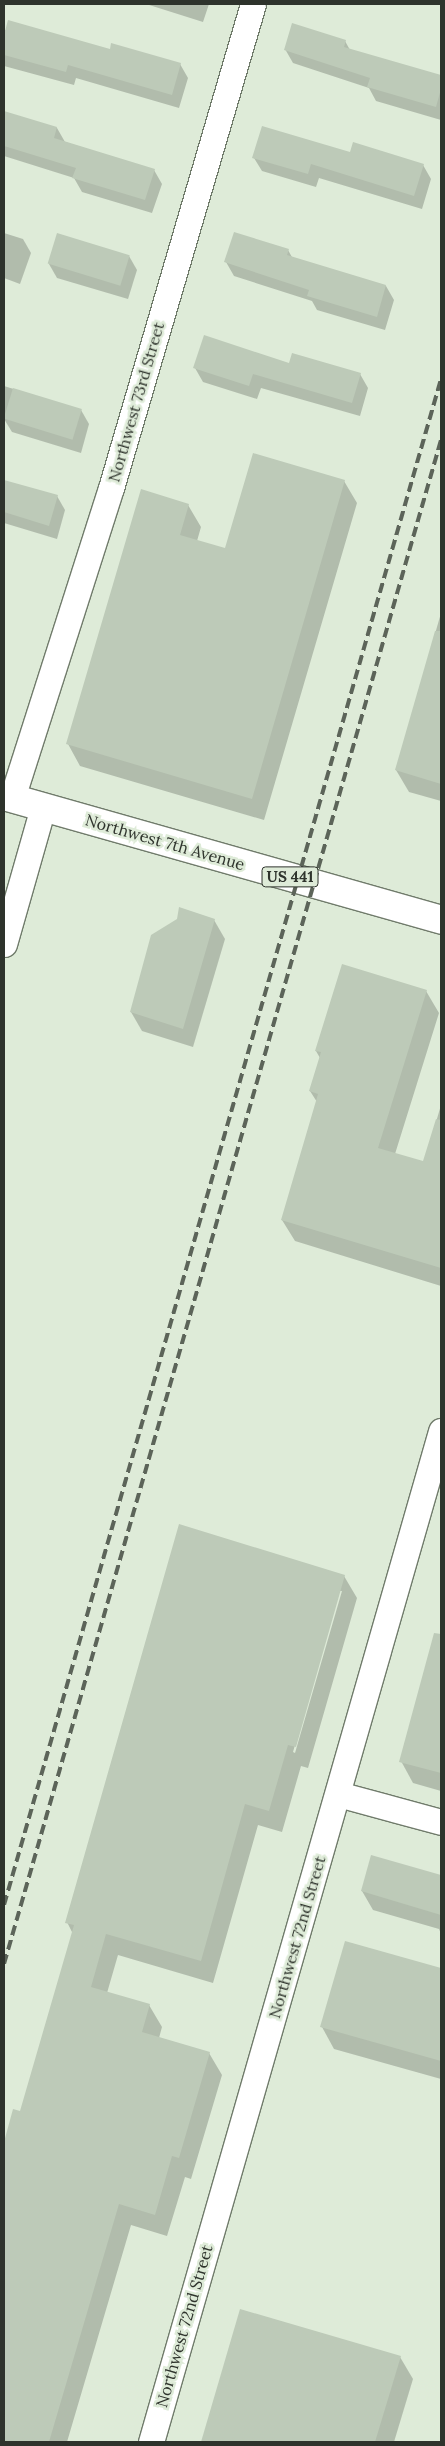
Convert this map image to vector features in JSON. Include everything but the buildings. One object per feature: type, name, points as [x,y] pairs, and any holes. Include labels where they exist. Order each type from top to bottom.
[{"type":"main road","name":"Northwest 7th Avenue","points":[[8,797],[441,920]]},
{"type":"street","name":"Northwest 73rd Street","points":[[8,797],[111,488],[253,4]]},
{"type":"street","points":[[4,944],[42,807]]},
{"type":"street","name":"Northwest 72nd Street","points":[[150,2442],[441,1431]]},
{"type":"street","points":[[338,1794],[441,1822]]},
{"type":"railway","points":[[4,1905],[441,379]]},
{"type":"railway","points":[[4,1964],[441,440]]}]
